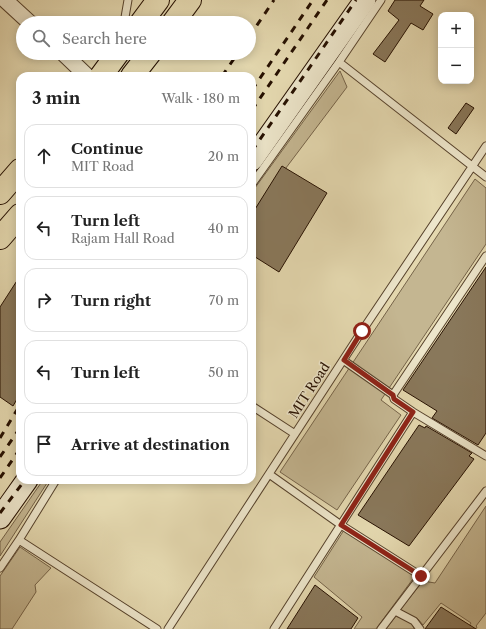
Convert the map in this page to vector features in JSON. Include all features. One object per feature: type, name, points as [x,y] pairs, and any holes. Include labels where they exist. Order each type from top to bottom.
[{"type":"main road","points":[[146,16],[158,0]]},
{"type":"main road","points":[[178,16],[190,0]]},
{"type":"main road","points":[[104,72],[113,60]]},
{"type":"main road","points":[[135,72],[145,60]]},
{"type":"main road","points":[[0,194],[16,175]]},
{"type":"main road","points":[[0,238],[16,220]]},
{"type":"street","points":[[5,0],[22,16]]},
{"type":"street","points":[[256,154],[365,0]]},
{"type":"street","points":[[70,60],[83,72]]},
{"type":"street","points":[[0,518],[24,484]]},
{"type":"lane","points":[[125,16],[128,0]]},
{"type":"lane","points":[[256,178],[381,0]]},
{"type":"lane","points":[[339,62],[486,177]]},
{"type":"lane","name":"MIT Road","points":[[168,629],[294,434],[486,146]]},
{"type":"lane","points":[[393,395],[486,256]]},
{"type":"lane","points":[[344,360],[393,395],[394,399],[413,412],[486,456]]},
{"type":"lane","points":[[256,409],[294,434]]},
{"type":"lane","points":[[274,629],[413,412]]},
{"type":"lane","points":[[269,474],[341,525],[421,576]]},
{"type":"lane","points":[[0,568],[54,484]]},
{"type":"lane","points":[[381,629],[486,492]]},
{"type":"lane","points":[[19,540],[157,629]]},
{"type":"lane","points":[[395,611],[414,621],[420,629]]},
{"type":"shaded area","points":[[340,71],[347,87],[256,208],[256,186]]},
{"type":"shaded area","points":[[475,179],[486,188],[486,244],[381,400],[401,415],[337,510],[280,472]]},
{"type":"shaded area","points":[[40,484],[46,484],[0,556],[0,542]]},
{"type":"shaded area","points":[[486,506],[486,613],[476,626],[476,629],[467,629],[471,623],[441,603],[423,625],[418,619],[400,610],[423,581],[435,583]]},
{"type":"shaded area","points":[[344,530],[415,576],[376,629],[354,629],[362,617],[314,577]]},
{"type":"shaded area","points":[[20,547],[51,568],[35,585],[36,592],[12,629],[0,629],[0,576]]},
{"type":"shaded area","points":[[396,616],[412,623],[414,629],[386,629]]},
{"type":"building","points":[[395,0],[424,0],[420,6],[433,14],[423,30],[411,23],[385,62],[373,54],[399,20],[388,11]]},
{"type":"building","points":[[466,103],[474,108],[456,134],[448,128]]},
{"type":"building","points":[[282,166],[327,193],[279,272],[256,258],[256,208]]},
{"type":"building","points":[[486,267],[486,433],[478,445],[432,418],[437,411],[403,390]]},
{"type":"building","points":[[16,282],[16,401],[13,406],[0,397],[0,307]]},
{"type":"building","points":[[419,425],[425,428],[426,426],[472,453],[469,456],[474,459],[409,546],[358,515]]},
{"type":"building","points":[[315,585],[358,618],[351,629],[287,629]]},
{"type":"building","points":[[441,607],[476,629],[425,629]]},
{"type":"railway","points":[[256,27],[274,0]]},
{"type":"railway","points":[[256,84],[313,0]]},
{"type":"railway","points":[[256,104],[327,0]]},
{"type":"railway","points":[[256,145],[356,0]]},
{"type":"railway","points":[[225,72],[233,60]]},
{"type":"railway","points":[[0,438],[16,412]]},
{"type":"railway","points":[[0,457],[16,434]]},
{"type":"railway","points":[[0,478],[16,455]]},
{"type":"railway","points":[[0,513],[22,484]]},
{"type":"route","points":[[362,331],[344,360],[393,395],[394,399],[413,412],[341,525],[421,576]]}]
